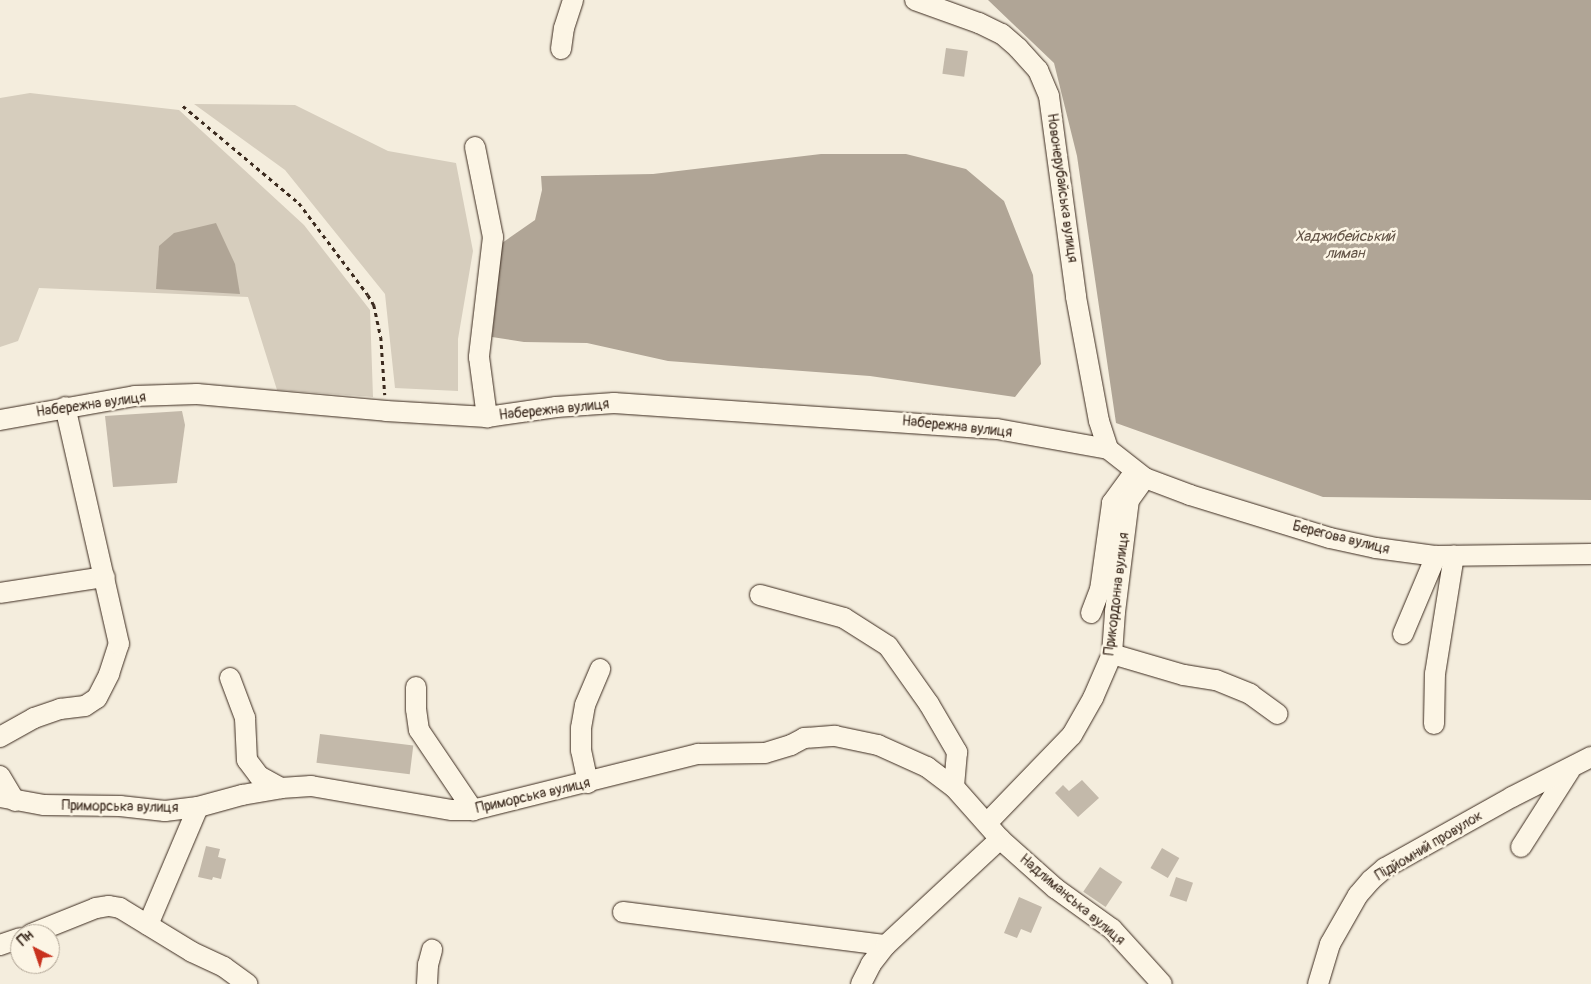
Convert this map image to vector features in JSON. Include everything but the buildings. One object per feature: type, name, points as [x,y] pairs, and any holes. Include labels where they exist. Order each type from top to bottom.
[{"type":"street","points":[[561,49],[564,28],[573,0]]},
{"type":"street","name":"Новонерубайська вулиця","points":[[915,0],[979,23],[1002,34],[1038,70],[1049,96],[1076,297],[1099,421],[1108,449]]},
{"type":"street","points":[[475,147],[493,237],[479,358],[487,417]]},
{"type":"street","name":"Набережна вулиця","points":[[0,420],[135,396],[197,394],[386,411],[487,417],[614,403],[996,428],[1108,449]]},
{"type":"street","points":[[0,737],[34,718],[60,709],[85,706],[97,698],[109,674],[119,644],[65,407]]},
{"type":"street","name":"Берегова вулиця","points":[[1108,449],[1140,475],[1190,494],[1330,538],[1376,548],[1445,556],[1591,554]]},
{"type":"street","points":[[1091,613],[1100,590],[1112,502],[1140,475]]},
{"type":"street","name":"Прикордонна вулиця","points":[[987,823],[1072,735],[1093,698],[1112,654],[1115,612],[1129,500],[1140,475]]},
{"type":"street","points":[[1403,634],[1445,556]]},
{"type":"street","points":[[1434,724],[1435,674],[1445,556]]},
{"type":"street","points":[[0,593],[105,577]]},
{"type":"street","points":[[760,595],[844,618],[888,646],[928,704],[957,752],[954,787]]},
{"type":"street","points":[[1112,654],[1184,675],[1216,680],[1250,694],[1278,714]]},
{"type":"street","points":[[588,783],[581,750],[581,728],[585,705],[600,669]]},
{"type":"street","points":[[230,678],[245,718],[247,760],[260,776],[281,788]]},
{"type":"street","points":[[416,687],[419,730],[473,810]]},
{"type":"street","name":"Приморська вулиця","points":[[8,799],[44,805],[120,806],[165,810],[198,806],[281,788],[311,786],[452,810],[473,810],[588,783],[698,754],[765,753],[792,745],[804,738],[835,736],[878,745],[927,767],[954,787],[1000,839]]},
{"type":"street","name":"Підйомний провулок","points":[[1318,984],[1330,944],[1358,895],[1370,880],[1385,868],[1512,797],[1591,758]]},
{"type":"street","points":[[1521,847],[1570,770]]},
{"type":"street","points":[[0,776],[8,799]]},
{"type":"street","points":[[148,925],[198,806]]},
{"type":"street","points":[[861,984],[871,964],[886,945],[1000,839]]},
{"type":"street","name":"Надлиманська вулиця","points":[[1000,839],[1055,888],[1112,929],[1162,984]]},
{"type":"street","points":[[55,924],[96,908],[109,906],[120,908],[192,952],[224,967],[247,984]]},
{"type":"street","points":[[623,912],[886,945]]},
{"type":"street","points":[[427,984],[428,965],[432,950]]},
{"type":"path","points":[[183,106],[299,203],[368,295],[374,305],[382,337],[386,411]]},
{"type":"shaded area","points":[[30,93],[179,110],[304,225],[370,310],[373,397],[277,390],[248,297],[39,288],[18,341],[0,347],[0,98]]},
{"type":"shaded area","points":[[194,104],[295,105],[388,151],[456,163],[473,251],[458,339],[458,391],[395,388],[385,294],[285,170]]},
{"type":"water","name":"Хаджибейський лиман","points":[[988,0],[1591,0],[1591,500],[1323,497],[1116,423],[1077,156],[1054,63]]},
{"type":"water","points":[[821,154],[906,154],[966,169],[1004,201],[1033,275],[1041,364],[1015,397],[870,376],[668,361],[587,343],[524,342],[492,337],[502,243],[535,220],[542,190],[541,176],[653,174]]},
{"type":"water","points":[[216,223],[235,264],[240,294],[156,289],[159,246],[174,233]]}]
